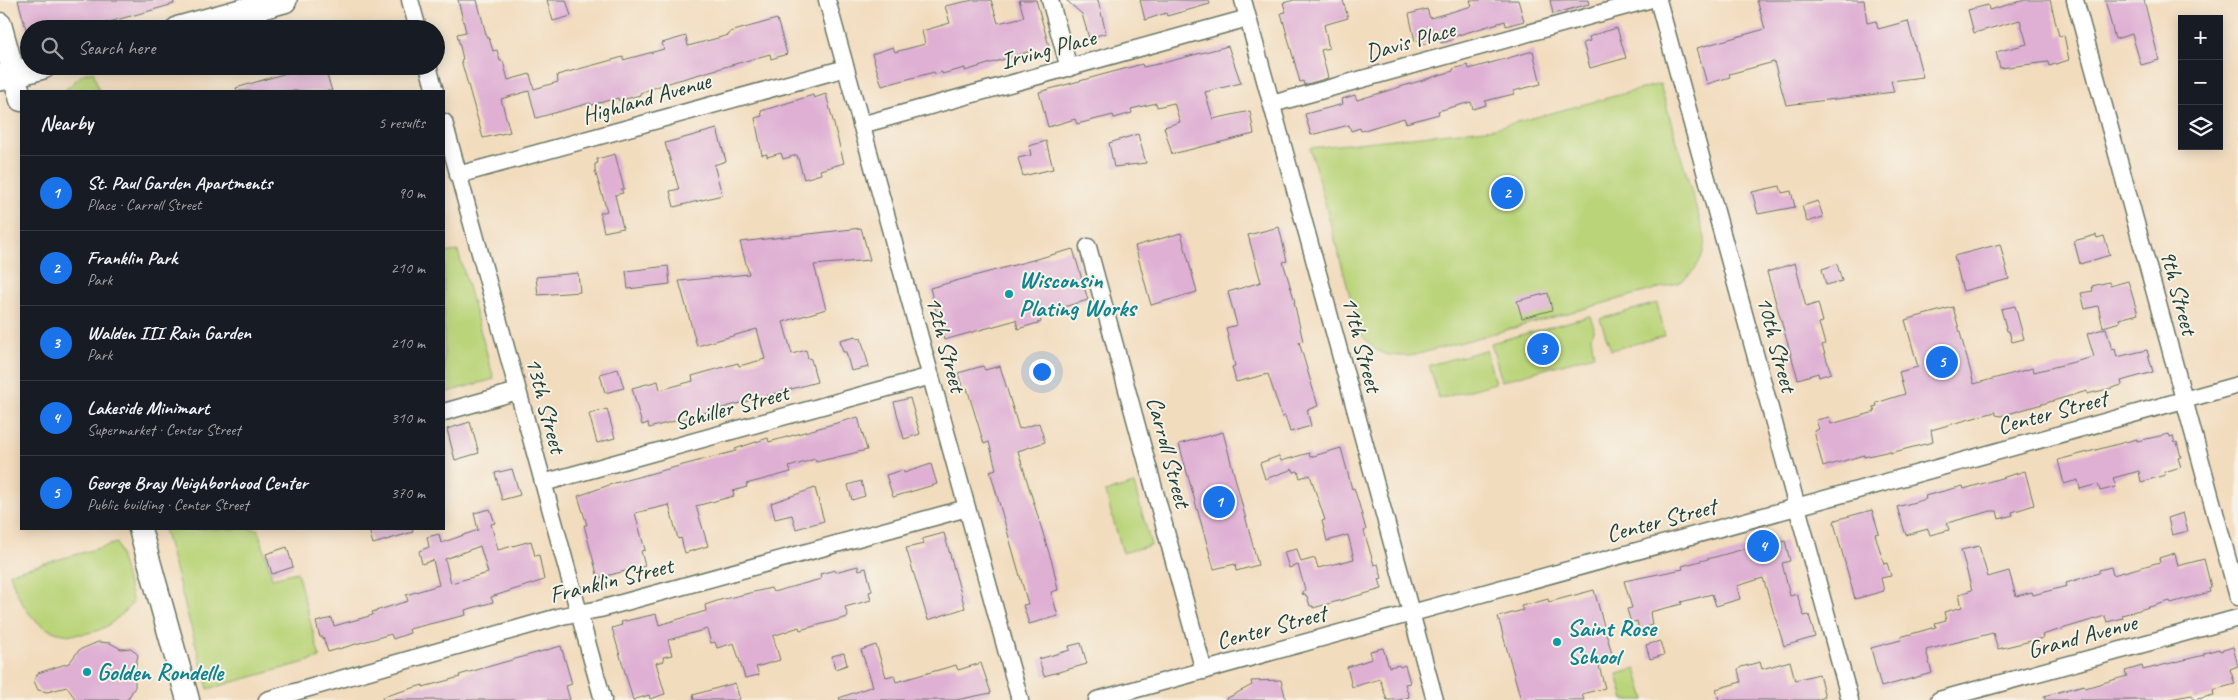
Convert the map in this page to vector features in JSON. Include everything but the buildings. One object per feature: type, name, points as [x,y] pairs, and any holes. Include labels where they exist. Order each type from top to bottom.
[{"type":"main road","points":[[212,20],[284,0]]},
{"type":"main road","points":[[0,24],[7,76],[20,98]]},
{"type":"main road","points":[[7,76],[20,72]]},
{"type":"main road","points":[[140,530],[188,700]]},
{"type":"street","points":[[410,0],[416,20]]},
{"type":"street","name":"12th Street","points":[[827,0],[1020,700]]},
{"type":"street","points":[[1050,0],[1069,68]]},
{"type":"street","name":"11th Street","points":[[1243,0],[1435,700]]},
{"type":"street","name":"Davis Place","points":[[1272,104],[1648,0]]},
{"type":"street","name":"10th Street","points":[[1658,0],[1850,700]]},
{"type":"street","name":"9th Street","points":[[2075,0],[2238,597]]},
{"type":"street","name":"Irving Place","points":[[861,125],[1248,18]]},
{"type":"street","name":"Highland Avenue","points":[[458,175],[846,68]]},
{"type":"street","points":[[431,75],[435,90]]},
{"type":"street","name":"13th Street","points":[[445,126],[603,700]]},
{"type":"street","name":"Carroll Street","points":[[1088,246],[1204,671]]},
{"type":"street","name":"Schiller Street","points":[[543,483],[930,376]]},
{"type":"street","name":"Center Street","points":[[1097,700],[2238,385]]},
{"type":"street","points":[[445,412],[518,391]]},
{"type":"street","name":"Franklin Street","points":[[268,700],[579,613],[967,508]]},
{"type":"street","name":"Grand Avenue","points":[[1939,700],[2238,618]]},
{"type":"green space","points":[[82,75],[94,75],[99,90],[65,90]]},
{"type":"green space","points":[[1660,84],[1705,238],[1701,259],[1684,279],[1678,283],[1411,356],[1393,356],[1382,353],[1372,346],[1360,333],[1310,148],[1495,128]]},
{"type":"green space","points":[[458,251],[494,379],[445,393],[445,253]]},
{"type":"green space","points":[[1657,303],[1665,336],[1611,350],[1600,319]]},
{"type":"green space","points":[[1590,316],[1594,327],[1591,337],[1594,355],[1502,381],[1491,343]]},
{"type":"green space","points":[[1486,350],[1495,383],[1439,399],[1429,365]]},
{"type":"green space","points":[[1134,484],[1151,545],[1123,553],[1105,492]]},
{"type":"green space","points":[[164,530],[258,530],[272,578],[297,572],[320,658],[208,689]]},
{"type":"green space","points":[[117,543],[133,603],[110,624],[101,629],[81,634],[54,632],[43,626],[26,609],[19,598],[10,573]]},
{"type":"green space","points":[[1636,669],[1645,700],[1624,700],[1617,674]]},
{"type":"place","name":"Franklin Park","points":[[1507,193]]},
{"type":"place","name":"Wisconsin Plating Works","points":[[1009,294]]},
{"type":"place","name":"Walden III Rain Garden","points":[[1543,349]]},
{"type":"place","name":"George Bray Neighborhood Center","points":[[1942,362]]},
{"type":"place","name":"St. Paul Garden Apartments","points":[[1219,502]]},
{"type":"place","name":"Lakeside Minimart","points":[[1763,546]]},
{"type":"place","name":"Saint Rose School","points":[[1557,642]]},
{"type":"place","name":"Golden Rondelle","points":[[87,672]]}]
